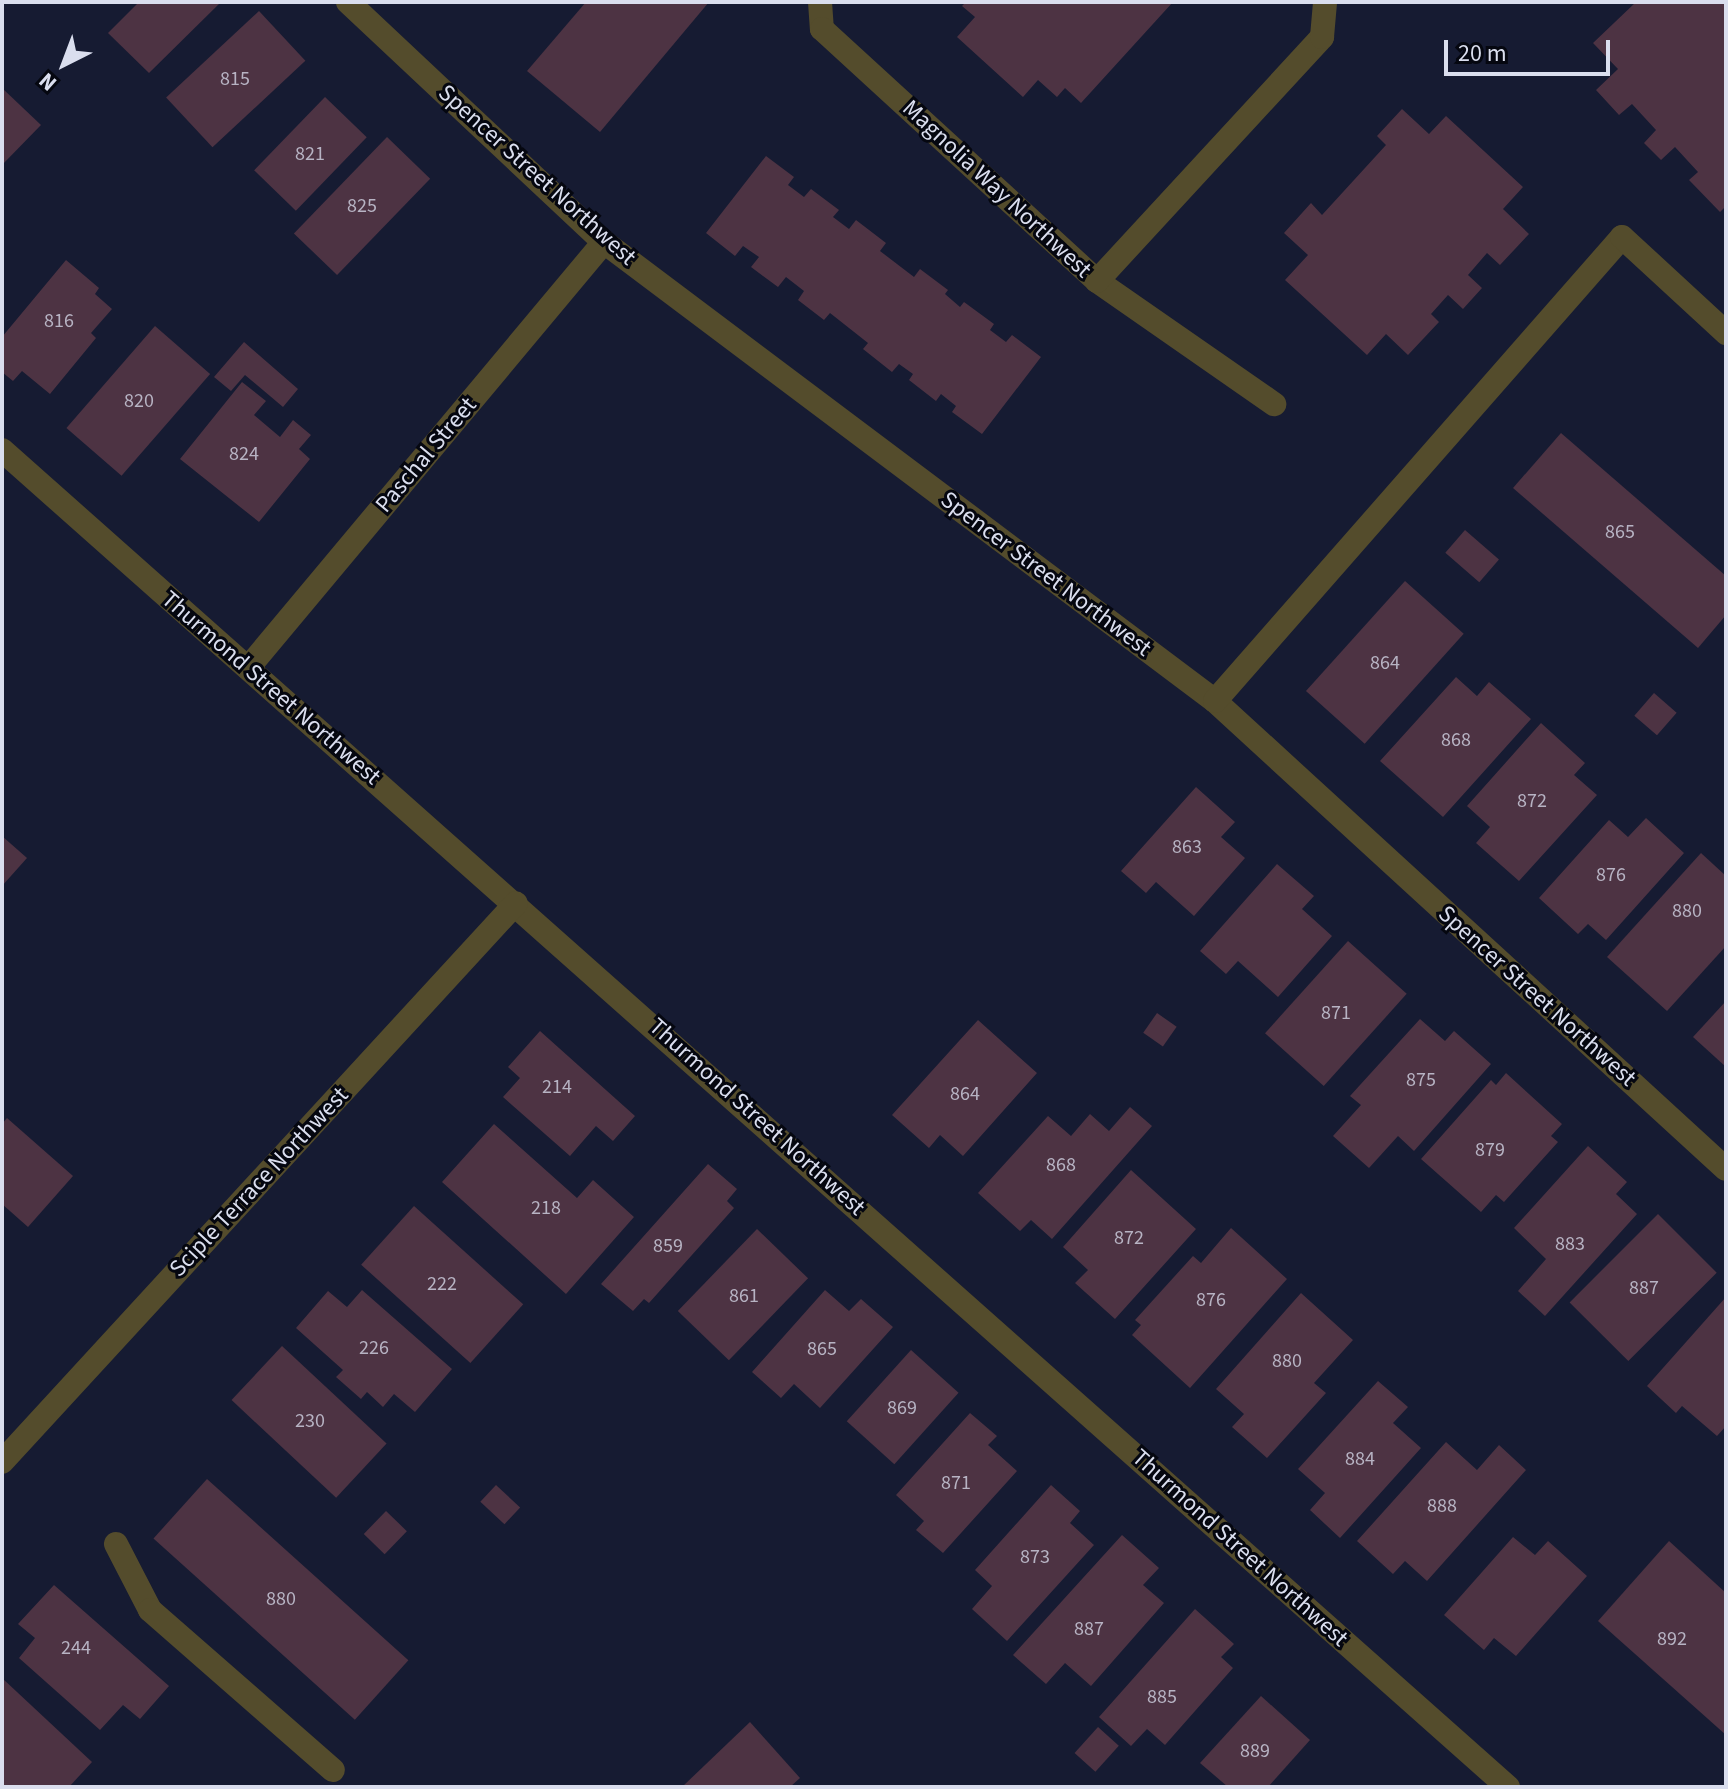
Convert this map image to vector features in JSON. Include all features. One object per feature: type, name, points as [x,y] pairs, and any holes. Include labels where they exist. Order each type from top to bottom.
[{"type":"street","name":"Spencer Street Northwest","points":[[348,2],[604,242],[1215,701],[1726,1169]]},
{"type":"street","name":"Magnolia Way Northwest","points":[[820,2],[822,29],[1097,281],[1322,37],[1325,2]]},
{"type":"street","points":[[1215,701],[1622,237],[1726,333]]},
{"type":"street","name":"Paschal Street","points":[[248,668],[604,242]]},
{"type":"street","points":[[1097,281],[1274,404]]},
{"type":"street","name":"Thurmond Street Northwest","points":[[2,450],[516,903],[1508,1787]]},
{"type":"street","name":"Sciple Terrace Northwest","points":[[2,1462],[516,903]]},
{"type":"street","points":[[116,1544],[150,1610],[333,1770]]},
{"type":"building","points":[[139,2],[221,2],[149,73],[108,33]]},
{"type":"building","points":[[586,2],[709,2],[600,132],[527,71]]},
{"type":"building","points":[[966,2],[1173,2],[1081,103],[1065,88],[1057,97],[1038,80],[1023,97],[957,37],[975,17],[962,6]]},
{"type":"building","points":[[1636,2],[1726,2],[1726,206],[1720,212],[1689,180],[1698,172],[1675,147],[1661,160],[1644,143],[1656,130],[1632,104],[1619,115],[1596,90],[1618,69],[1593,43]]},
{"type":"building","points":[[259,11],[305,61],[212,147],[166,98]]},
{"type":"building","points":[[2,88],[41,125],[2,165]]},
{"type":"building","points":[[325,97],[367,137],[296,211],[254,170]]},
{"type":"building","points":[[1402,109],[1429,134],[1446,116],[1523,187],[1503,209],[1529,234],[1500,265],[1487,253],[1468,275],[1482,288],[1463,309],[1448,295],[1431,314],[1439,322],[1408,355],[1386,334],[1367,355],[1285,280],[1308,255],[1284,233],[1311,203],[1322,215],[1386,145],[1377,136]]},
{"type":"building","points":[[387,137],[430,179],[337,275],[294,233]]},
{"type":"building","points":[[766,156],[794,177],[788,185],[804,197],[811,189],[839,210],[833,217],[849,229],[856,220],[886,243],[880,251],[914,277],[920,269],[948,290],[945,294],[960,307],[964,302],[994,324],[990,330],[1006,342],[1012,335],[1041,357],[982,434],[952,412],[956,406],[941,394],[936,401],[909,380],[913,374],[899,364],[892,372],[863,349],[868,343],[830,313],[824,320],[798,300],[804,291],[786,277],[778,287],[751,267],[759,257],[743,246],[735,256],[706,233]]},
{"type":"building","points":[[66,260],[99,288],[95,294],[112,309],[91,333],[96,338],[50,394],[22,371],[13,381],[2,372],[2,337]]},
{"type":"building","points":[[155,326],[210,374],[122,476],[66,428]]},
{"type":"building","points":[[244,342],[298,389],[283,407],[245,375],[231,391],[214,377]]},
{"type":"building","points":[[242,382],[266,401],[254,415],[280,437],[293,420],[311,435],[299,449],[310,459],[259,522],[180,459]]},
{"type":"building","points":[[1561,433],[1726,576],[1726,615],[1698,648],[1513,488]]},
{"type":"building","points":[[1465,530],[1499,560],[1479,582],[1445,553]]},
{"type":"building","points":[[1405,581],[1464,634],[1365,744],[1306,691]]},
{"type":"building","points":[[1456,677],[1477,696],[1489,682],[1531,719],[1443,817],[1380,761]]},
{"type":"building","points":[[1654,693],[1677,713],[1657,735],[1634,716]]},
{"type":"building","points":[[1541,723],[1585,763],[1574,775],[1597,795],[1519,881],[1476,843],[1490,827],[1467,806]]},
{"type":"building","points":[[1196,787],[1235,822],[1221,837],[1245,858],[1194,916],[1156,882],[1146,893],[1121,871]]},
{"type":"building","points":[[1646,818],[1684,853],[1606,940],[1588,924],[1578,934],[1539,898],[1609,820],[1628,837]]},
{"type":"building","points":[[2,836],[27,858],[2,886]]},
{"type":"building","points":[[1701,853],[1726,876],[1726,946],[1667,1011],[1607,957]]},
{"type":"building","points":[[1277,864],[1314,896],[1302,909],[1332,936],[1278,997],[1238,961],[1226,974],[1200,951]]},
{"type":"building","points":[[1348,941],[1407,994],[1324,1086],[1265,1033]]},
{"type":"building","points":[[1726,1001],[1726,1067],[1693,1037]]},
{"type":"building","points":[[1157,1013],[1177,1027],[1163,1046],[1143,1033]]},
{"type":"building","points":[[1420,1019],[1445,1041],[1454,1031],[1491,1064],[1414,1151],[1398,1136],[1369,1168],[1333,1136],[1361,1105],[1350,1096]]},
{"type":"building","points":[[978,1020],[1037,1073],[963,1156],[940,1135],[929,1148],[892,1115]]},
{"type":"building","points":[[540,1031],[635,1116],[613,1141],[596,1126],[570,1156],[503,1097],[520,1078],[508,1067]]},
{"type":"building","points":[[1506,1073],[1562,1124],[1551,1136],[1558,1142],[1504,1202],[1496,1195],[1481,1212],[1421,1159],[1491,1080],[1496,1085]]},
{"type":"building","points":[[1130,1107],[1152,1126],[1052,1239],[1031,1220],[1020,1231],[978,1193],[1048,1116],[1071,1136],[1090,1114],[1109,1131]]},
{"type":"building","points":[[7,1118],[73,1176],[28,1227],[2,1204],[2,1124]]},
{"type":"building","points":[[494,1124],[577,1198],[593,1180],[634,1217],[566,1294],[442,1182]]},
{"type":"building","points":[[1588,1146],[1627,1182],[1616,1194],[1637,1214],[1545,1316],[1518,1291],[1546,1259],[1514,1228]]},
{"type":"building","points":[[708,1164],[737,1189],[727,1201],[734,1208],[649,1303],[644,1299],[633,1311],[601,1284]]},
{"type":"building","points":[[1131,1170],[1196,1229],[1115,1319],[1075,1283],[1088,1270],[1063,1247]]},
{"type":"building","points":[[414,1206],[523,1304],[470,1363],[361,1265]]},
{"type":"building","points":[[1658,1214],[1717,1273],[1628,1361],[1570,1302]]},
{"type":"building","points":[[1231,1228],[1287,1279],[1190,1388],[1132,1335],[1141,1325],[1135,1320],[1193,1256],[1201,1263]]},
{"type":"building","points":[[757,1229],[808,1278],[729,1360],[678,1311]]},
{"type":"building","points":[[362,1290],[452,1369],[415,1412],[394,1394],[383,1407],[367,1392],[361,1399],[336,1377],[343,1370],[296,1328],[328,1291],[347,1307]]},
{"type":"building","points":[[825,1290],[849,1311],[861,1299],[893,1327],[820,1408],[794,1384],[781,1398],[752,1372]]},
{"type":"building","points":[[1301,1293],[1353,1340],[1314,1383],[1326,1393],[1267,1458],[1232,1427],[1244,1414],[1216,1389]]},
{"type":"building","points":[[1726,1297],[1726,1426],[1717,1436],[1682,1406],[1676,1413],[1647,1386]]},
{"type":"building","points":[[282,1346],[387,1444],[336,1498],[232,1400]]},
{"type":"building","points":[[911,1350],[959,1393],[894,1464],[847,1421]]},
{"type":"building","points":[[1378,1381],[1408,1407],[1393,1423],[1421,1448],[1340,1538],[1310,1510],[1325,1493],[1298,1469]]},
{"type":"building","points":[[970,1413],[997,1436],[988,1445],[1017,1471],[943,1553],[916,1530],[924,1521],[896,1495]]},
{"type":"building","points":[[1446,1442],[1477,1470],[1499,1445],[1526,1470],[1427,1581],[1405,1561],[1393,1574],[1357,1541]]},
{"type":"building","points":[[207,1479],[408,1660],[355,1720],[153,1538]]},
{"type":"building","points":[[496,1485],[520,1508],[504,1524],[480,1502]]},
{"type":"building","points":[[1051,1485],[1080,1511],[1070,1523],[1094,1545],[1007,1641],[972,1609],[992,1586],[975,1570]]},
{"type":"building","points":[[386,1511],[407,1531],[385,1554],[364,1534]]},
{"type":"building","points":[[1122,1535],[1159,1568],[1143,1585],[1164,1603],[1091,1686],[1065,1663],[1046,1684],[1013,1655]]},
{"type":"building","points":[[1513,1537],[1535,1555],[1548,1541],[1587,1576],[1516,1656],[1494,1638],[1484,1650],[1444,1615]]},
{"type":"building","points":[[1669,1541],[1726,1593],[1726,1735],[1598,1621]]},
{"type":"building","points":[[54,1585],[169,1686],[140,1719],[123,1705],[100,1730],[19,1658],[35,1638],[18,1624]]},
{"type":"building","points":[[1195,1609],[1234,1644],[1221,1657],[1233,1668],[1165,1745],[1147,1729],[1131,1746],[1099,1717]]},
{"type":"building","points":[[2,1678],[92,1762],[69,1787],[2,1785]]},
{"type":"building","points":[[1261,1696],[1310,1740],[1268,1787],[1228,1787],[1200,1763]]},
{"type":"building","points":[[750,1722],[800,1778],[790,1787],[682,1787]]},
{"type":"building","points":[[1098,1727],[1119,1746],[1095,1772],[1075,1753]]}]
